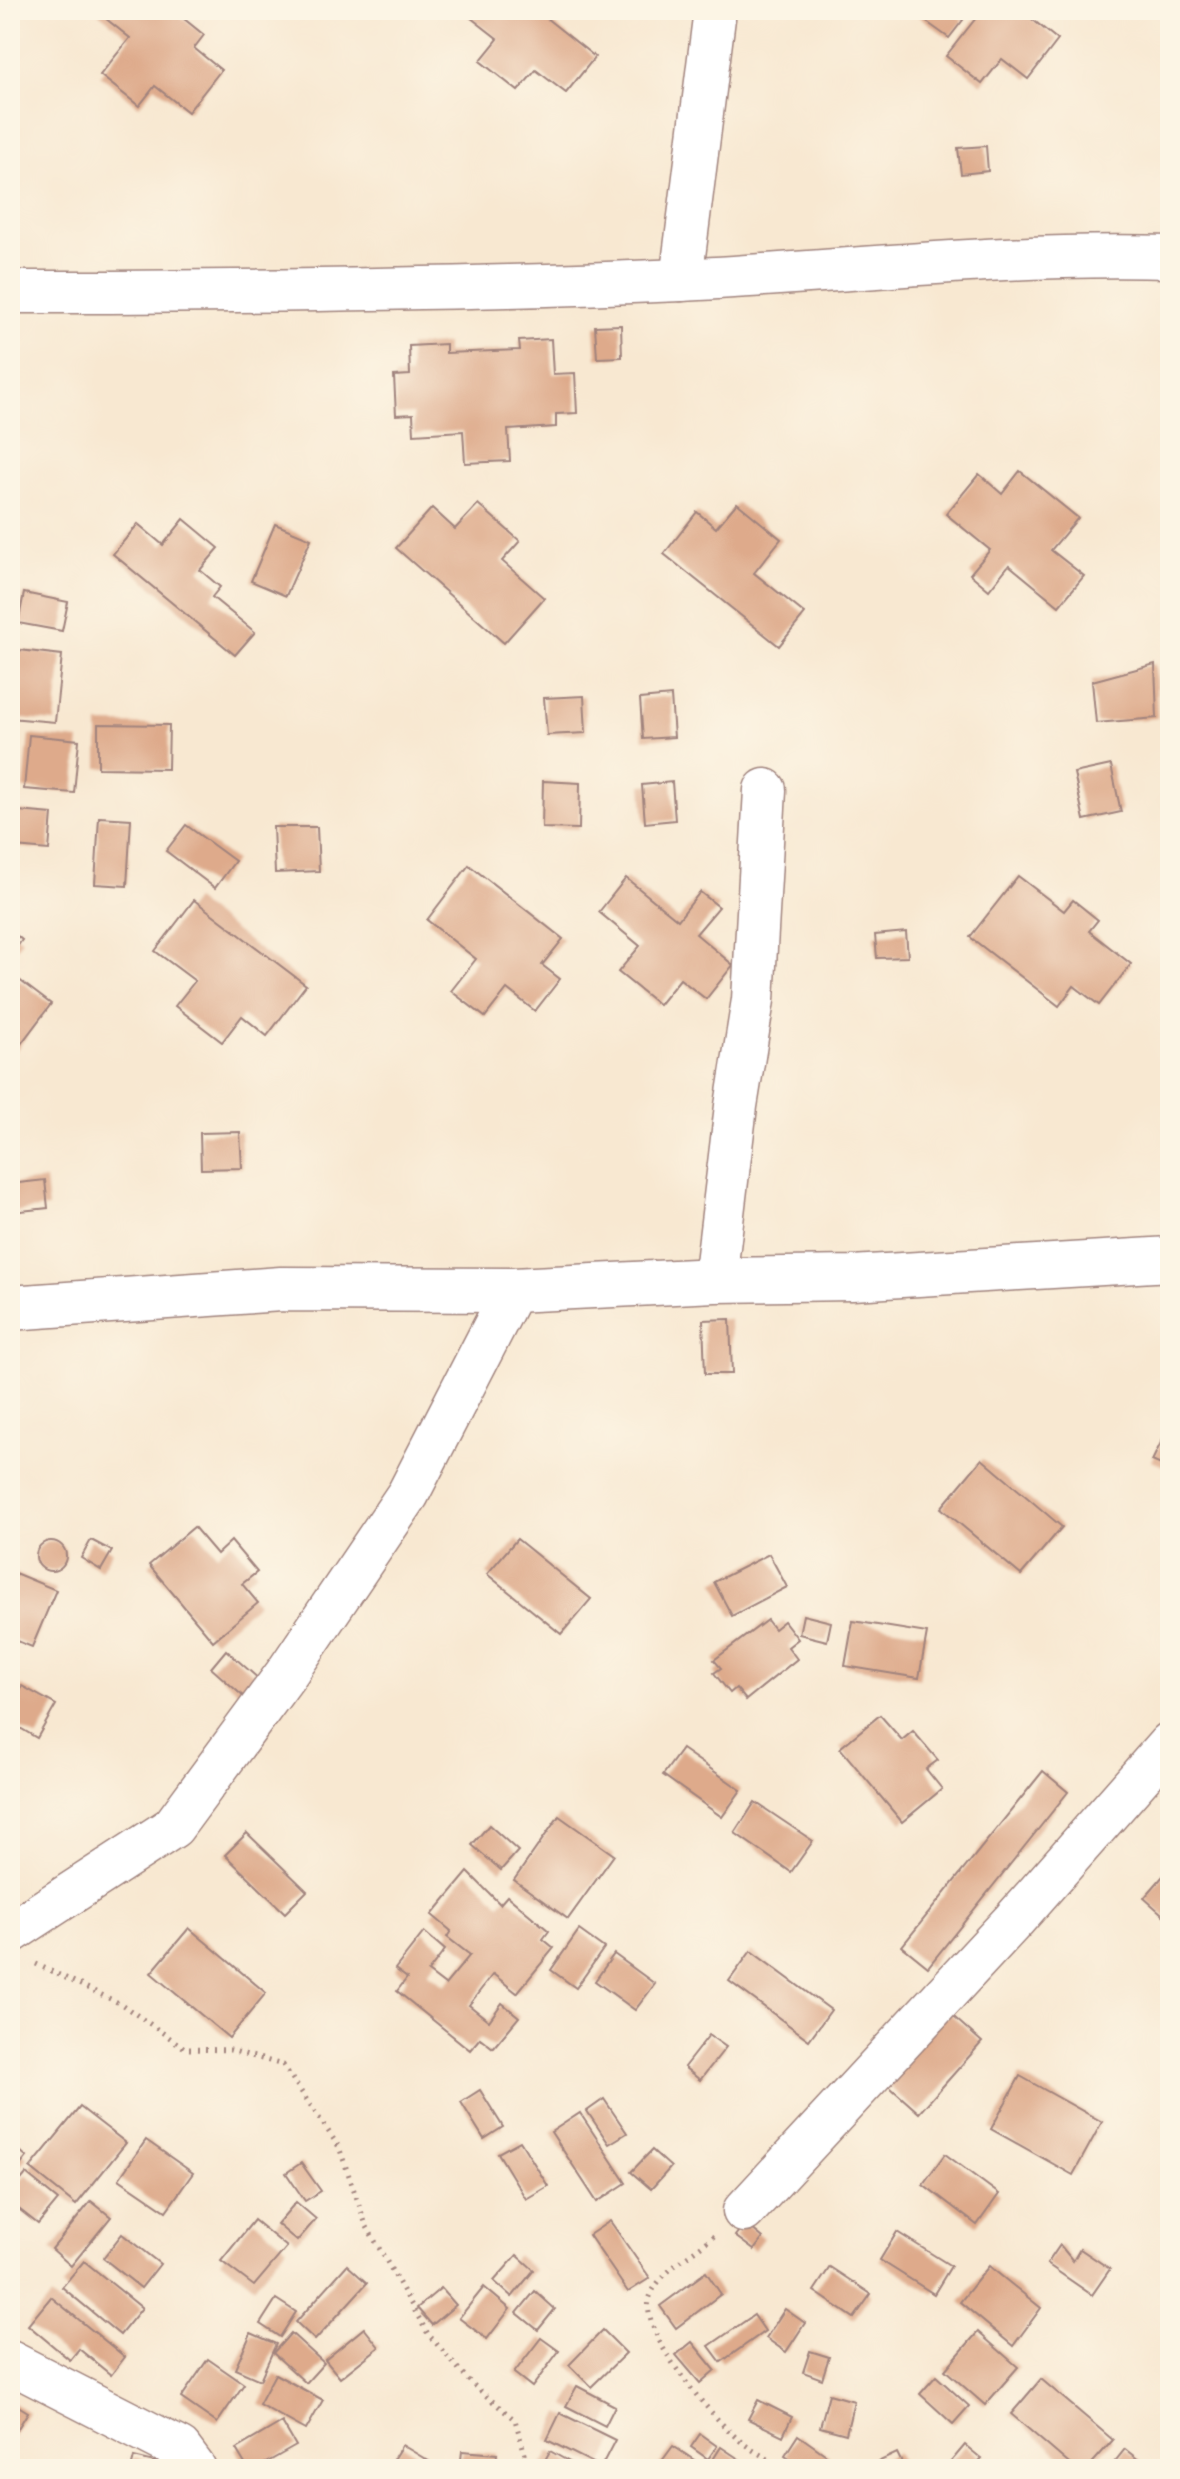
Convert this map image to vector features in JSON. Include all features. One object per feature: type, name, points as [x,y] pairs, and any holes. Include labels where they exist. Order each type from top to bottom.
[{"type":"street","points":[[681,280],[715,10]]},
{"type":"street","points":[[10,292],[263,292],[681,280],[1080,254],[1170,257]]},
{"type":"street","points":[[715,1280],[736,1106],[753,1000],[765,790]]},
{"type":"street","points":[[10,1308],[281,1289],[513,1290],[715,1280],[852,1278],[1170,1259]]},
{"type":"street","points":[[17,1945],[173,1827],[286,1674],[408,1494],[513,1290]]},
{"type":"street","points":[[744,2211],[1014,1920],[1170,1743]]},
{"type":"street","points":[[10,2362],[180,2449],[195,2469]]},
{"type":"path","points":[[17,1945],[121,2004],[186,2049],[230,2050],[283,2065],[339,2147],[366,2225],[428,2334],[471,2383],[515,2420],[525,2454],[523,2469]]},
{"type":"path","points":[[744,2211],[658,2282],[649,2301],[651,2328],[687,2381],[740,2441],[787,2469]]},
{"type":"building","points":[[95,10],[173,10],[204,35],[194,48],[221,70],[188,112],[155,86],[139,106],[100,75],[130,38]]},
{"type":"building","points":[[461,10],[536,10],[595,57],[566,93],[536,70],[518,91],[480,61],[498,39]]},
{"type":"building","points":[[910,10],[949,10],[963,20],[949,38]]},
{"type":"building","points":[[966,10],[1031,10],[1027,15],[1058,40],[1028,79],[1002,59],[982,84],[946,56],[976,18]]},
{"type":"building","points":[[986,146],[988,171],[961,174],[958,148]]},
{"type":"building","points":[[621,325],[622,357],[597,358],[595,326]]},
{"type":"building","points":[[551,339],[553,374],[575,373],[577,413],[556,414],[556,427],[508,430],[510,461],[465,463],[463,431],[414,434],[413,414],[396,415],[394,376],[410,375],[409,346],[446,344],[446,353],[520,350],[519,341]]},
{"type":"building","points":[[1020,471],[1078,518],[1051,550],[1084,576],[1059,606],[1009,565],[989,590],[970,574],[990,550],[946,514],[979,474],[1002,494]]},
{"type":"building","points":[[737,503],[781,539],[754,573],[805,614],[779,646],[664,554],[697,512],[716,528]]},
{"type":"building","points":[[478,504],[520,541],[502,561],[544,598],[504,643],[396,548],[432,508],[455,529]]},
{"type":"building","points":[[184,519],[219,548],[200,570],[220,587],[212,597],[255,632],[235,655],[113,554],[138,524],[163,545]]},
{"type":"building","points":[[275,524],[311,539],[286,596],[251,581]]},
{"type":"building","points":[[24,593],[68,602],[62,631],[18,623]]},
{"type":"building","points":[[10,649],[62,655],[55,722],[10,718]]},
{"type":"building","points":[[1155,664],[1157,718],[1096,723],[1092,681]]},
{"type":"building","points":[[584,696],[586,733],[547,735],[544,698]]},
{"type":"building","points":[[671,696],[674,737],[643,739],[640,699]]},
{"type":"building","points":[[98,724],[169,725],[168,769],[98,768]]},
{"type":"building","points":[[29,735],[79,740],[74,793],[24,789]]},
{"type":"building","points":[[1111,765],[1121,812],[1084,820],[1074,773]]},
{"type":"building","points":[[543,781],[580,783],[579,829],[542,828]]},
{"type":"building","points":[[672,782],[675,820],[645,823],[642,785]]},
{"type":"building","points":[[18,811],[52,814],[49,850],[15,847]]},
{"type":"building","points":[[99,817],[131,819],[127,886],[95,884]]},
{"type":"building","points":[[186,825],[235,861],[215,888],[166,851]]},
{"type":"building","points":[[273,827],[317,827],[319,871],[275,873]]},
{"type":"building","points":[[469,865],[563,939],[542,965],[560,979],[535,1011],[507,989],[485,1017],[451,991],[476,959],[427,920]]},
{"type":"building","points":[[1018,876],[1064,911],[1073,900],[1098,920],[1089,931],[1131,964],[1099,1005],[1074,986],[1059,1006],[970,937]]},
{"type":"building","points":[[626,878],[678,920],[700,892],[719,907],[696,934],[733,965],[706,999],[680,979],[659,1005],[618,972],[640,946],[599,912]]},
{"type":"building","points":[[194,900],[306,985],[267,1036],[242,1016],[222,1042],[175,1006],[195,981],[155,951]]},
{"type":"building","points":[[10,930],[22,940],[10,956]]},
{"type":"building","points":[[906,932],[908,957],[877,958],[875,935]]},
{"type":"building","points":[[10,973],[51,1004],[14,1053],[10,1050]]},
{"type":"building","points":[[240,1132],[242,1168],[201,1169],[200,1133]]},
{"type":"building","points":[[45,1180],[48,1208],[12,1212],[10,1184]]},
{"type":"building","points":[[730,1319],[732,1374],[705,1374],[703,1320]]},
{"type":"building","points":[[1166,1432],[1170,1434],[1170,1469],[1152,1461]]},
{"type":"building","points":[[982,1459],[1062,1527],[1021,1575],[941,1508]]},
{"type":"building","points":[[194,1527],[217,1554],[231,1541],[257,1572],[242,1584],[258,1603],[213,1641],[149,1565]]},
{"type":"building","points":[[517,1539],[591,1599],[561,1634],[487,1574]]},
{"type":"building","points":[[91,1540],[112,1551],[101,1570],[81,1558]]},
{"type":"building","points":[[51,1541],[57,1542],[65,1550],[65,1562],[57,1570],[51,1571],[45,1570],[37,1562],[36,1556],[37,1550],[45,1542]]},
{"type":"building","points":[[769,1554],[787,1587],[732,1616],[714,1582]]},
{"type":"building","points":[[10,1571],[56,1590],[32,1647],[10,1638]]},
{"type":"building","points":[[803,1615],[831,1622],[827,1641],[799,1634]]},
{"type":"building","points":[[767,1620],[774,1629],[784,1621],[798,1639],[788,1647],[797,1659],[746,1700],[736,1688],[730,1693],[714,1673],[721,1668],[714,1660]]},
{"type":"building","points":[[853,1621],[927,1633],[919,1678],[845,1666]]},
{"type":"building","points":[[226,1650],[260,1680],[244,1697],[211,1668]]},
{"type":"building","points":[[22,1686],[56,1705],[37,1738],[10,1722],[10,1707]]},
{"type":"building","points":[[880,1715],[902,1740],[913,1731],[938,1760],[926,1769],[942,1789],[902,1822],[840,1748]]},
{"type":"building","points":[[682,1749],[741,1790],[722,1817],[663,1775]]},
{"type":"building","points":[[1043,1771],[1068,1792],[928,1967],[902,1946]]},
{"type":"building","points":[[755,1802],[813,1841],[791,1872],[735,1833]]},
{"type":"building","points":[[559,1816],[614,1855],[568,1919],[514,1880]]},
{"type":"building","points":[[489,1825],[518,1851],[501,1870],[472,1845]]},
{"type":"building","points":[[247,1833],[307,1891],[285,1913],[225,1855]]},
{"type":"building","points":[[1170,1868],[1170,1921],[1144,1898]]},
{"type":"building","points":[[468,1872],[500,1904],[507,1896],[549,1931],[543,1939],[554,1948],[517,1993],[493,1974],[469,2005],[489,2021],[502,2003],[519,2017],[493,2048],[480,2038],[470,2050],[397,1991],[407,1978],[395,1969],[424,1932],[445,1950],[428,1972],[445,1985],[470,1955],[447,1937],[451,1931],[432,1915]]},
{"type":"building","points":[[189,1928],[266,1993],[229,2038],[151,1973]]},
{"type":"building","points":[[579,1930],[604,1948],[576,1988],[551,1970]]},
{"type":"building","points":[[751,1951],[831,2010],[809,2040],[729,1981]]},
{"type":"building","points":[[614,1954],[655,1984],[635,2010],[595,1981]]},
{"type":"building","points":[[946,2010],[982,2042],[919,2113],[883,2081]]},
{"type":"building","points":[[709,2035],[726,2047],[700,2080],[684,2067]]},
{"type":"building","points":[[1020,2076],[1102,2122],[1073,2175],[991,2129]]},
{"type":"building","points":[[480,2090],[503,2127],[484,2139],[461,2102]]},
{"type":"building","points":[[604,2099],[627,2133],[609,2144],[587,2111]]},
{"type":"building","points":[[80,2107],[126,2143],[76,2205],[30,2168]]},
{"type":"building","points":[[580,2113],[626,2183],[597,2202],[551,2132]]},
{"type":"building","points":[[146,2140],[193,2173],[166,2211],[119,2179]]},
{"type":"building","points":[[520,2141],[548,2186],[526,2199],[498,2153]]},
{"type":"building","points":[[10,2142],[27,2157],[10,2178]]},
{"type":"building","points":[[652,2150],[671,2167],[651,2189],[631,2172]]},
{"type":"building","points":[[945,2154],[999,2194],[977,2225],[923,2184]]},
{"type":"building","points":[[301,2163],[321,2191],[305,2201],[286,2173]]},
{"type":"building","points":[[26,2174],[58,2200],[38,2224],[10,2202],[10,2193]]},
{"type":"building","points":[[91,2201],[111,2217],[71,2266],[52,2249]]},
{"type":"building","points":[[296,2202],[316,2219],[297,2241],[277,2224]]},
{"type":"building","points":[[254,2220],[287,2247],[254,2286],[221,2261]]},
{"type":"building","points":[[610,2221],[650,2278],[628,2292],[589,2235]]},
{"type":"building","points":[[745,2223],[763,2238],[754,2250],[735,2236]]},
{"type":"building","points":[[897,2232],[951,2266],[934,2294],[880,2260]]},
{"type":"building","points":[[122,2234],[160,2264],[141,2288],[103,2258]]},
{"type":"building","points":[[1060,2245],[1073,2261],[1080,2249],[1110,2269],[1092,2295],[1047,2264]]},
{"type":"building","points":[[517,2255],[534,2270],[512,2297],[494,2281]]},
{"type":"building","points":[[84,2261],[142,2308],[120,2335],[62,2287]]},
{"type":"building","points":[[347,2265],[367,2283],[315,2340],[296,2322]]},
{"type":"building","points":[[989,2266],[1041,2308],[1013,2346],[960,2302]]},
{"type":"building","points":[[830,2267],[871,2294],[854,2318],[814,2291]]},
{"type":"building","points":[[706,2272],[721,2294],[676,2328],[660,2306]]},
{"type":"building","points":[[484,2287],[510,2309],[487,2339],[459,2318]]},
{"type":"building","points":[[441,2288],[456,2305],[432,2325],[417,2308]]},
{"type":"building","points":[[535,2291],[555,2309],[538,2330],[517,2313]]},
{"type":"building","points":[[51,2297],[125,2357],[111,2375],[79,2349],[70,2360],[28,2325]]},
{"type":"building","points":[[276,2299],[296,2312],[280,2337],[260,2324]]},
{"type":"building","points":[[785,2309],[805,2323],[786,2352],[766,2338]]},
{"type":"building","points":[[754,2315],[765,2331],[721,2362],[709,2346]]},
{"type":"building","points":[[364,2328],[379,2347],[340,2378],[325,2360]]},
{"type":"building","points":[[603,2330],[626,2353],[591,2387],[569,2365]]},
{"type":"building","points":[[978,2332],[1018,2367],[985,2405],[945,2370]]},
{"type":"building","points":[[251,2333],[276,2344],[260,2380],[235,2369]]},
{"type":"building","points":[[291,2333],[324,2363],[306,2383],[273,2353]]},
{"type":"building","points":[[541,2338],[559,2351],[532,2387],[514,2373]]},
{"type":"building","points":[[692,2342],[715,2370],[700,2383],[676,2355]]},
{"type":"building","points":[[810,2351],[829,2357],[822,2379],[803,2372]]},
{"type":"building","points":[[208,2359],[244,2384],[217,2423],[181,2398]]},
{"type":"building","points":[[275,2374],[323,2400],[306,2430],[259,2404]]},
{"type":"building","points":[[936,2376],[969,2406],[953,2424],[920,2394]]},
{"type":"building","points":[[1041,2379],[1113,2440],[1087,2469],[1075,2469],[1011,2414]]},
{"type":"building","points":[[577,2386],[615,2406],[605,2426],[566,2406]]},
{"type":"building","points":[[829,2394],[854,2401],[846,2434],[820,2427]]},
{"type":"building","points":[[758,2400],[792,2417],[783,2436],[748,2419]]},
{"type":"building","points":[[10,2401],[28,2412],[10,2441]]},
{"type":"building","points":[[560,2413],[615,2440],[601,2467],[547,2440]]},
{"type":"building","points":[[282,2422],[296,2446],[255,2469],[248,2469],[236,2449]]},
{"type":"building","points":[[700,2434],[717,2446],[708,2459],[691,2447]]},
{"type":"building","points":[[798,2435],[846,2469],[805,2469],[785,2455]]},
{"type":"building","points":[[402,2445],[442,2469],[387,2469]]},
{"type":"building","points":[[965,2445],[982,2459],[973,2469],[953,2469],[948,2465]]},
{"type":"building","points":[[673,2446],[697,2462],[692,2469],[656,2469]]},
{"type":"building","points":[[721,2447],[754,2469],[707,2469]]},
{"type":"building","points":[[1125,2449],[1150,2469],[1109,2469]]},
{"type":"building","points":[[462,2451],[497,2454],[495,2469],[460,2469]]},
{"type":"building","points":[[550,2451],[582,2469],[540,2469]]},
{"type":"building","points":[[897,2453],[905,2469],[863,2469]]},
{"type":"building","points":[[134,2457],[179,2468],[179,2469],[131,2469]]}]
